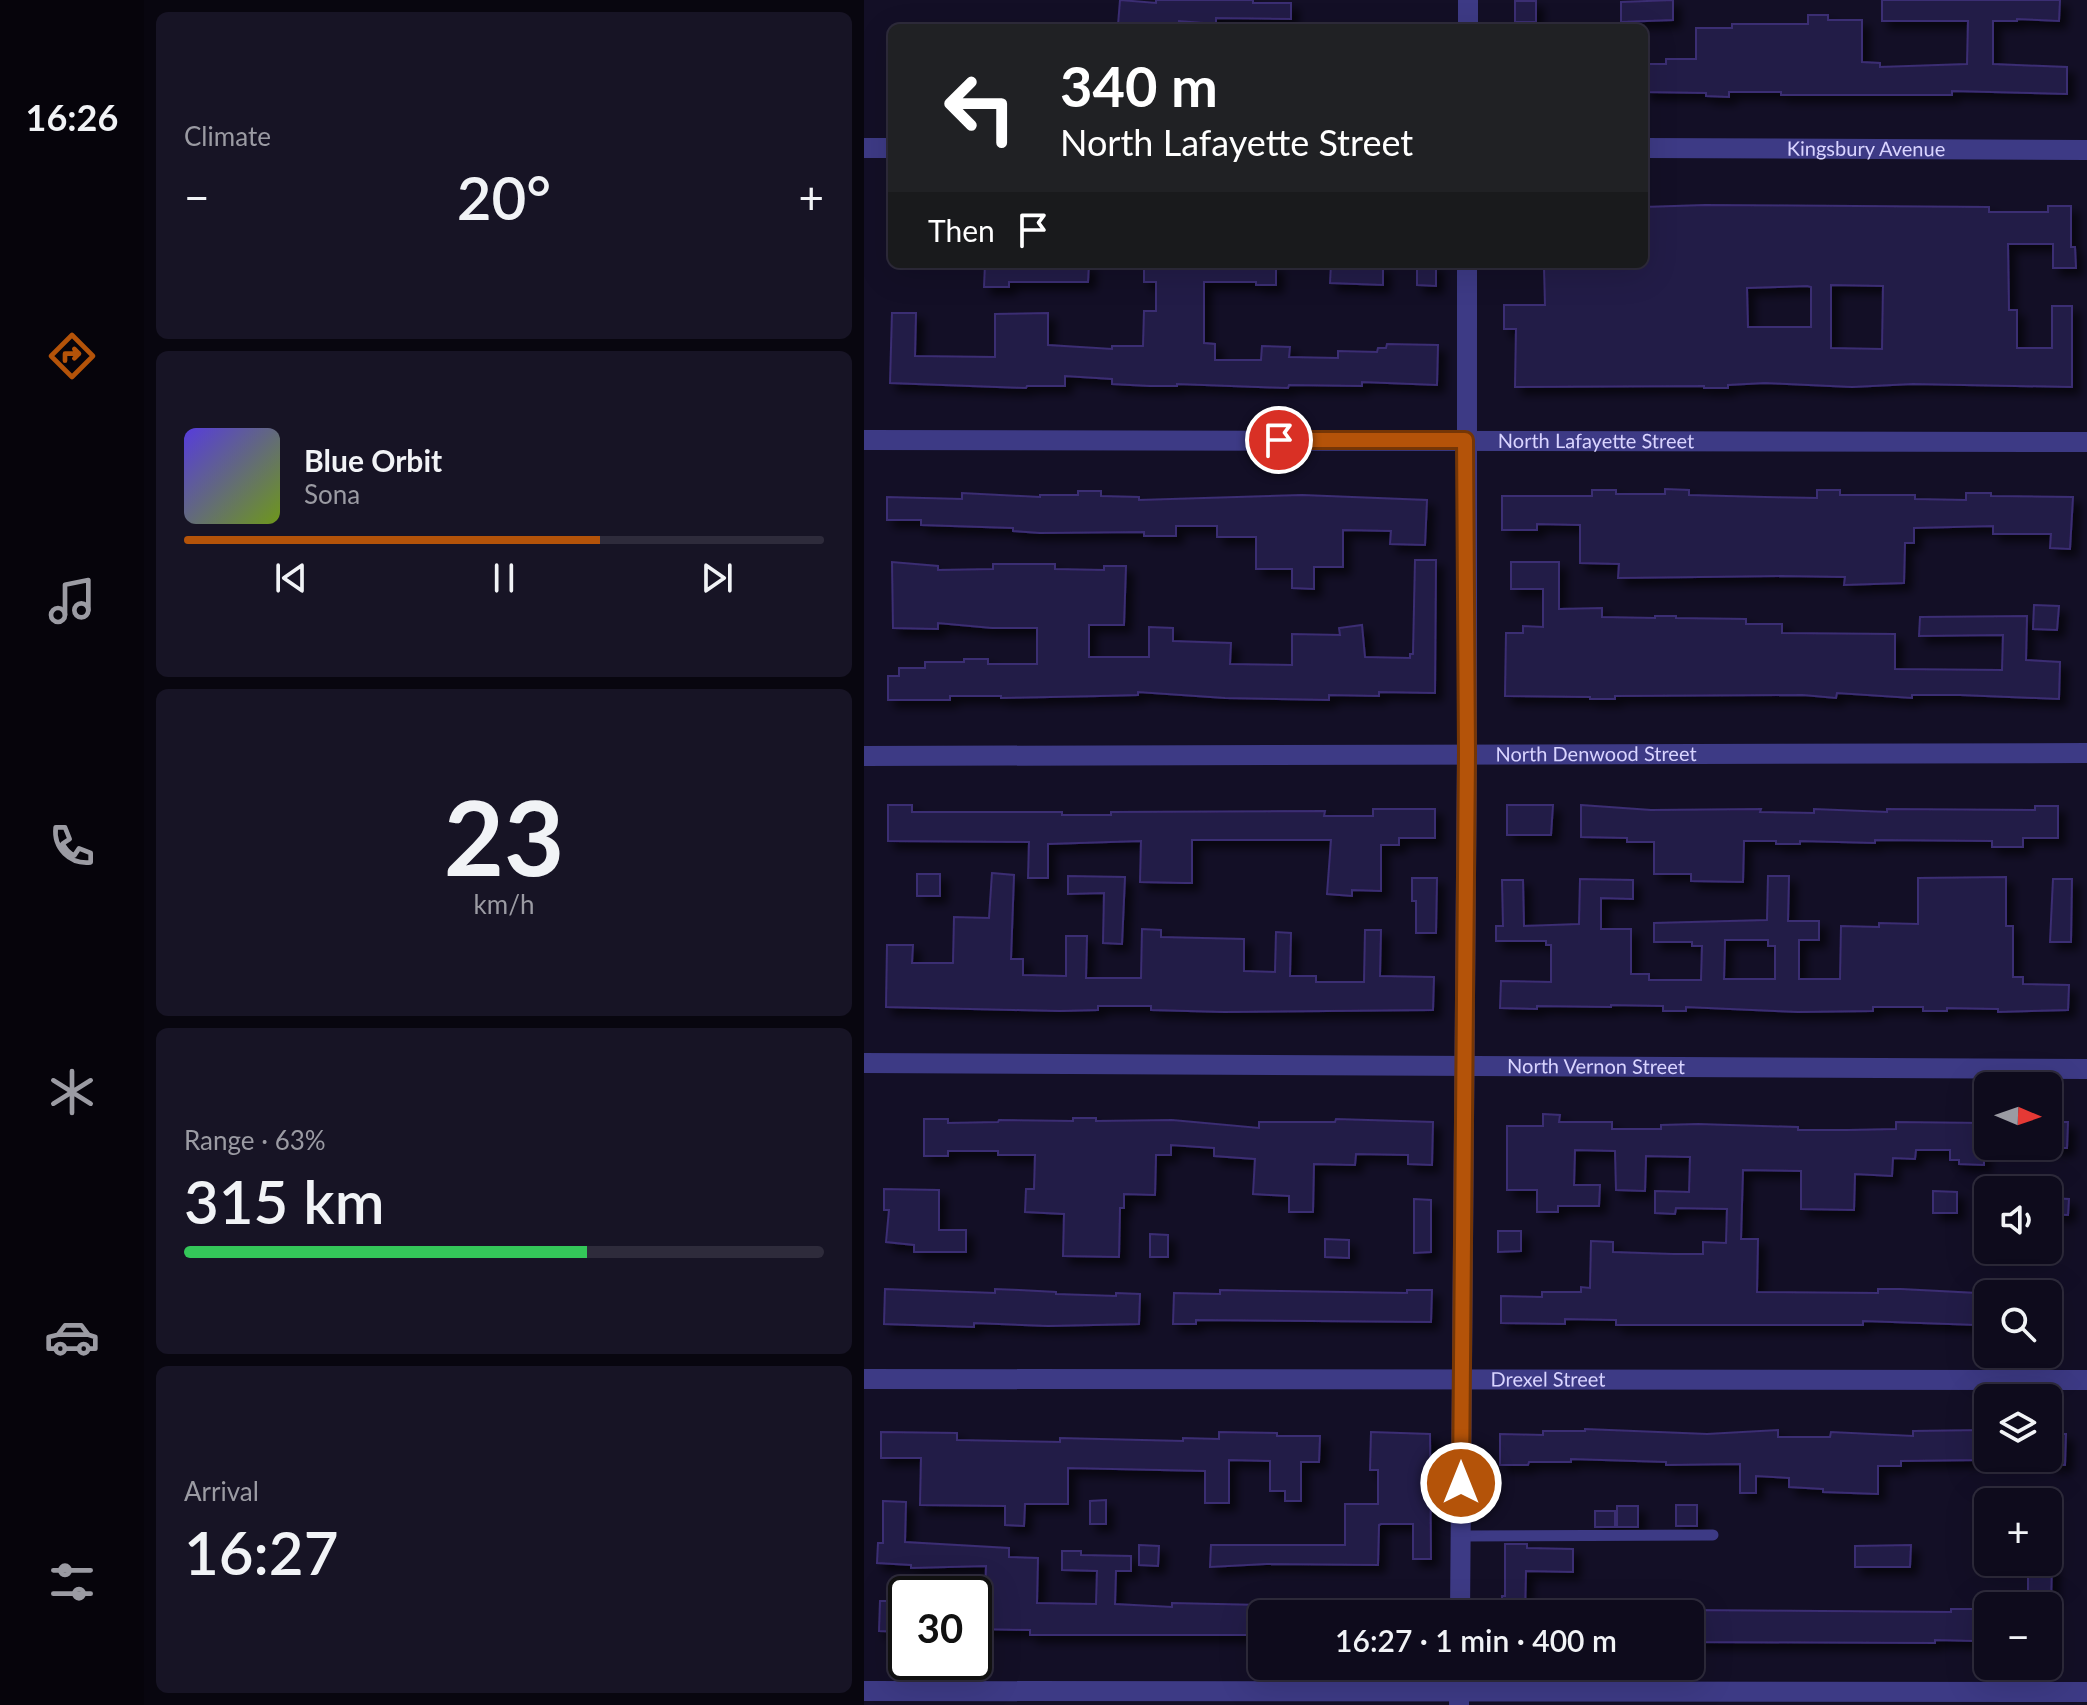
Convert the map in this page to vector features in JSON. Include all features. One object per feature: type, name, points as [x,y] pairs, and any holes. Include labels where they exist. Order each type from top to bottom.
[{"type":"street","points":[[1468,0],[1468,24]]},
{"type":"street","points":[[864,148],[888,148]]},
{"type":"street","name":"Kingsbury Avenue","points":[[1648,148],[2087,150]]},
{"type":"street","points":[[1460,1600],[1467,754],[1467,268]]},
{"type":"street","name":"North Lafayette Street","points":[[864,440],[2087,442]]},
{"type":"street","name":"North Denwood Street","points":[[864,756],[2087,753]]},
{"type":"street","name":"North Vernon Street","points":[[864,1063],[2087,1069]]},
{"type":"street","name":"Drexel Street","points":[[864,1379],[2087,1380]]},
{"type":"street","points":[[864,1691],[1459,1699],[2087,1692]]},
{"type":"lane","points":[[1461,1536],[1713,1535]]},
{"type":"building","points":[[1120,0],[1291,3],[1291,19],[1216,18],[1216,24],[1179,21],[1179,24],[1118,24]]},
{"type":"building","points":[[1673,0],[1673,20],[1621,22],[1621,2]]},
{"type":"building","points":[[1882,0],[2060,0],[2059,21],[1993,21],[1993,64],[2067,67],[2067,94],[1952,91],[1952,95],[1781,95],[1781,92],[1729,92],[1729,97],[1706,96],[1706,93],[1648,92],[1648,64],[1666,64],[1666,59],[1696,59],[1696,28],[1732,28],[1732,24],[1808,24],[1808,15],[1828,15],[1828,20],[1862,20],[1862,62],[1880,63],[1880,67],[1967,64],[1968,21],[1882,21]]},
{"type":"building","points":[[1515,1],[1536,1],[1536,22],[1515,22]]},
{"type":"building","points":[[2048,206],[2071,206],[2071,247],[2075,247],[2076,268],[2053,268],[2053,244],[2008,244],[2009,310],[2017,310],[2017,348],[2052,348],[2052,306],[2072,306],[2072,387],[1913,384],[1852,387],[1765,383],[1728,385],[1728,388],[1515,387],[1516,329],[1504,329],[1504,305],[1545,305],[1544,268],[1648,268],[1648,207],[1989,207],[1989,212],[2048,212]],"holes":[[[1831,285],[1883,286],[1882,349],[1831,348]],[[1811,287],[1811,327],[1748,327],[1747,288]]]},
{"type":"building","points":[[985,268],[1089,268],[1088,282],[1009,282],[1009,287],[984,287]]},
{"type":"building","points":[[1144,268],[1276,268],[1276,285],[1204,282],[1204,343],[1215,344],[1215,360],[1261,360],[1262,346],[1290,347],[1289,357],[1338,358],[1338,351],[1377,352],[1378,348],[1386,348],[1387,344],[1438,345],[1437,385],[1362,382],[1362,386],[1289,385],[1288,388],[1150,386],[1112,384],[1112,379],[1065,376],[1065,386],[1026,388],[890,383],[892,313],[916,313],[915,356],[995,357],[995,314],[1048,313],[1048,345],[1112,349],[1112,346],[1143,346],[1144,311],[1156,311],[1156,282],[1144,282]]},
{"type":"building","points":[[1331,268],[1383,268],[1383,285],[1330,283]]},
{"type":"building","points":[[1417,268],[1436,268],[1436,286],[1417,285]]},
{"type":"building","points":[[1665,489],[1689,490],[1689,495],[1765,497],[1817,498],[1817,490],[1840,490],[1840,495],[1915,495],[1915,499],[1966,500],[1966,493],[2073,497],[2070,549],[2050,548],[2051,534],[1993,534],[1993,526],[1914,528],[1914,543],[1905,543],[1904,583],[1844,585],[1845,577],[1618,578],[1619,564],[1580,563],[1580,525],[1537,524],[1537,530],[1502,530],[1502,496],[1592,496],[1592,490],[1616,490],[1616,494],[1665,494]]},
{"type":"building","points":[[1078,491],[1101,491],[1101,496],[1139,497],[1139,500],[1302,495],[1427,500],[1425,545],[1390,544],[1391,531],[1343,530],[1343,567],[1314,567],[1314,589],[1292,588],[1292,569],[1256,569],[1256,537],[1217,537],[1217,526],[1176,526],[1176,536],[1144,536],[1144,532],[1040,533],[1013,531],[1013,528],[921,525],[921,520],[887,520],[887,497],[962,499],[962,493],[1040,497],[1078,495]]},
{"type":"building","points":[[1415,560],[1436,560],[1435,693],[1329,695],[1329,700],[1138,692],[1138,695],[950,696],[950,700],[888,700],[888,676],[899,676],[899,668],[925,668],[925,662],[964,662],[964,659],[988,659],[988,664],[1037,664],[1037,628],[938,623],[938,629],[893,628],[892,562],[938,566],[938,570],[993,569],[993,564],[1055,564],[1055,569],[1104,570],[1104,566],[1126,566],[1124,625],[1089,625],[1089,657],[1149,657],[1149,627],[1173,628],[1173,641],[1231,643],[1230,664],[1292,665],[1292,634],[1340,635],[1339,628],[1362,625],[1365,657],[1410,658],[1413,654]]},
{"type":"building","points":[[1511,562],[1559,562],[1559,609],[1602,608],[1602,617],[1746,619],[1746,624],[1782,624],[1782,633],[1895,634],[1895,669],[2002,670],[2003,635],[1919,636],[1920,617],[2027,616],[2026,660],[2060,662],[2059,699],[1960,695],[1912,695],[1912,698],[1837,693],[1836,698],[1803,695],[1615,696],[1615,699],[1505,696],[1506,633],[1523,633],[1523,626],[1543,627],[1543,589],[1511,589]]},
{"type":"building","points":[[2034,605],[2059,606],[2057,630],[2033,629]]},
{"type":"building","points":[[888,805],[912,805],[912,812],[1062,812],[1062,815],[1325,811],[1324,816],[1373,816],[1373,809],[1435,809],[1435,838],[1399,838],[1399,845],[1381,845],[1381,891],[1352,890],[1352,896],[1327,894],[1331,840],[1192,840],[1192,883],[1140,882],[1141,841],[1048,844],[1048,878],[1028,878],[1029,842],[888,841]]},
{"type":"building","points":[[1507,805],[1553,805],[1551,835],[1507,835]]},
{"type":"building","points":[[1581,805],[1651,810],[1761,809],[1760,812],[1814,813],[1814,809],[1887,812],[1887,809],[2035,810],[2035,806],[2058,806],[2058,838],[2023,838],[2023,847],[1992,847],[1992,841],[1800,841],[1800,844],[1776,844],[1776,841],[1744,841],[1743,882],[1691,881],[1691,874],[1654,874],[1654,842],[1581,837]]},
{"type":"building","points":[[992,873],[1014,875],[1011,959],[1023,959],[1023,975],[1066,976],[1066,936],[1087,936],[1086,978],[1141,978],[1142,929],[1161,930],[1161,937],[1244,939],[1244,971],[1275,972],[1276,932],[1291,933],[1290,976],[1316,976],[1316,982],[1364,982],[1365,930],[1381,930],[1380,976],[1434,977],[1433,1010],[1224,1012],[1151,1010],[1151,1006],[1098,1006],[1098,1010],[1060,1011],[886,1007],[887,945],[913,945],[912,963],[953,963],[954,917],[989,918]]},
{"type":"building","points":[[917,874],[940,874],[940,896],[917,896]]},
{"type":"building","points":[[1068,876],[1125,877],[1122,944],[1103,943],[1104,893],[1068,894]]},
{"type":"building","points":[[1768,876],[1789,876],[1788,921],[1819,921],[1819,940],[1799,940],[1799,979],[1840,979],[1841,926],[1918,924],[1918,878],[2006,877],[2006,926],[2013,926],[2013,977],[2023,977],[2023,984],[2069,985],[2068,1010],[1998,1012],[1998,1009],[1947,1008],[1947,1011],[1923,1011],[1923,1007],[1873,1007],[1873,1011],[1798,1012],[1686,1007],[1686,1011],[1663,1011],[1663,1006],[1611,1005],[1500,1008],[1501,981],[1551,982],[1551,945],[1546,945],[1546,941],[1496,941],[1496,926],[1503,926],[1502,880],[1523,880],[1524,926],[1579,924],[1580,879],[1633,880],[1633,899],[1601,898],[1601,929],[1631,929],[1631,974],[1649,974],[1649,980],[1701,980],[1702,946],[1692,946],[1692,942],[1654,942],[1654,923],[1767,920]],"holes":[[[1725,940],[1768,940],[1768,946],[1775,946],[1775,979],[1724,979]]]},
{"type":"building","points":[[1412,878],[1437,878],[1436,933],[1416,933]]},
{"type":"building","points":[[2053,879],[2072,879],[2071,942],[2050,942]]},
{"type":"building","points":[[1543,1114],[1560,1115],[1559,1122],[1612,1122],[1612,1129],[1661,1129],[1661,1125],[1698,1124],[1848,1130],[1896,1129],[1896,1122],[1974,1123],[1974,1160],[1984,1160],[1984,1165],[1959,1164],[1959,1160],[1950,1160],[1950,1150],[1916,1150],[1915,1159],[1893,1158],[1892,1176],[1855,1174],[1854,1210],[1801,1209],[1801,1171],[1743,1170],[1741,1239],[1758,1239],[1757,1292],[1878,1293],[1878,1289],[1901,1289],[1974,1293],[1974,1325],[1863,1321],[1863,1325],[1616,1325],[1616,1320],[1565,1319],[1565,1324],[1501,1323],[1501,1296],[1542,1297],[1542,1292],[1581,1292],[1581,1287],[1590,1288],[1591,1241],[1613,1242],[1613,1252],[1673,1254],[1703,1254],[1703,1242],[1726,1243],[1727,1209],[1676,1208],[1675,1214],[1655,1213],[1655,1191],[1689,1192],[1690,1157],[1646,1156],[1645,1191],[1616,1190],[1615,1151],[1575,1150],[1574,1185],[1600,1185],[1599,1206],[1558,1206],[1558,1212],[1537,1212],[1537,1190],[1507,1190],[1507,1126],[1543,1126]]},
{"type":"building","points":[[1073,1118],[1096,1118],[1096,1121],[1172,1120],[1259,1128],[1259,1122],[1335,1122],[1336,1119],[1433,1122],[1432,1165],[1408,1164],[1408,1155],[1356,1154],[1355,1165],[1314,1164],[1313,1212],[1289,1212],[1289,1196],[1253,1194],[1255,1159],[1214,1156],[1214,1148],[1171,1145],[1171,1155],[1156,1155],[1155,1195],[1124,1194],[1124,1208],[1120,1208],[1119,1257],[1063,1256],[1064,1214],[1025,1212],[1026,1189],[1034,1189],[1035,1155],[948,1151],[948,1156],[924,1156],[924,1119],[948,1119],[948,1123],[1073,1121]]},
{"type":"building","points":[[2062,1122],[2068,1122],[2067,1148],[2062,1148]]},
{"type":"building","points":[[884,1189],[939,1190],[939,1230],[966,1230],[966,1252],[914,1252],[914,1245],[886,1242],[889,1210],[884,1210]]},
{"type":"building","points":[[1933,1191],[1957,1192],[1957,1213],[1933,1213]]},
{"type":"building","points":[[1414,1199],[1431,1200],[1431,1252],[1414,1253]]},
{"type":"building","points":[[2062,1199],[2069,1199],[2068,1215],[2062,1215]]},
{"type":"building","points":[[1498,1231],[1521,1231],[1521,1251],[1498,1252]]},
{"type":"building","points":[[1150,1234],[1168,1235],[1168,1257],[1150,1257]]},
{"type":"building","points":[[1325,1239],[1349,1240],[1349,1258],[1325,1257]]},
{"type":"building","points":[[885,1289],[995,1293],[995,1289],[1116,1296],[1116,1293],[1140,1294],[1139,1324],[1048,1326],[974,1323],[974,1327],[884,1324]]},
{"type":"building","points":[[1220,1290],[1407,1293],[1407,1290],[1432,1290],[1431,1322],[1196,1320],[1196,1324],[1173,1324],[1174,1293],[1220,1294]]},
{"type":"building","points":[[1778,1430],[1778,1437],[1830,1437],[1831,1432],[1913,1436],[1913,1431],[1974,1430],[1974,1460],[1901,1461],[1901,1466],[1878,1466],[1878,1494],[1789,1487],[1789,1478],[1756,1476],[1756,1493],[1740,1493],[1740,1464],[1666,1465],[1666,1462],[1571,1459],[1571,1462],[1500,1465],[1500,1434],[1543,1435],[1543,1431],[1707,1434]]},
{"type":"building","points":[[881,1432],[957,1433],[957,1440],[1060,1442],[1060,1438],[1183,1441],[1183,1438],[1219,1439],[1219,1432],[1277,1433],[1277,1436],[1320,1436],[1319,1462],[1301,1462],[1301,1501],[1285,1501],[1285,1491],[1270,1491],[1270,1461],[1229,1460],[1229,1503],[1205,1503],[1205,1471],[1068,1468],[1068,1504],[1025,1504],[1024,1526],[1005,1525],[1005,1506],[920,1505],[921,1458],[881,1458]]},
{"type":"building","points":[[1371,1432],[1430,1434],[1431,1559],[1413,1559],[1413,1524],[1381,1524],[1378,1565],[1210,1567],[1211,1545],[1345,1545],[1345,1504],[1378,1504],[1378,1470],[1370,1470]]},
{"type":"building","points":[[2062,1434],[2066,1434],[2065,1465],[2062,1465]]},
{"type":"building","points":[[1106,1500],[1106,1524],[1090,1524],[1090,1501]]},
{"type":"building","points":[[883,1501],[906,1502],[905,1542],[1009,1548],[1009,1557],[1038,1558],[1037,1603],[1096,1604],[1097,1571],[1062,1570],[1062,1551],[1081,1551],[1081,1555],[1131,1556],[1131,1571],[1116,1571],[1115,1604],[1172,1607],[1172,1603],[1248,1605],[1248,1635],[1030,1635],[1030,1630],[992,1629],[992,1576],[986,1576],[986,1566],[911,1568],[911,1565],[877,1563],[878,1543],[883,1543]]},
{"type":"building","points":[[1676,1505],[1697,1505],[1697,1526],[1676,1526]]},
{"type":"building","points":[[1617,1506],[1638,1506],[1638,1527],[1617,1527]]},
{"type":"building","points":[[1595,1511],[1615,1511],[1615,1527],[1595,1527]]},
{"type":"building","points":[[1505,1544],[1573,1549],[1573,1572],[1526,1571],[1525,1600],[1502,1600],[1505,1596]]},
{"type":"building","points":[[1139,1545],[1159,1546],[1158,1566],[1139,1565]]},
{"type":"building","points":[[1911,1545],[1910,1567],[1855,1567],[1855,1546]]},
{"type":"building","points":[[2028,1576],[2052,1576],[2051,1592],[2028,1592]]},
{"type":"building","points":[[880,1601],[888,1601],[888,1631],[879,1631]]},
{"type":"building","points":[[1951,1609],[1974,1609],[1974,1641],[1704,1642],[1704,1610],[1951,1612]]},
{"type":"route","points":[[1279,440],[1465,440],[1467,754],[1461,1483]]}]
